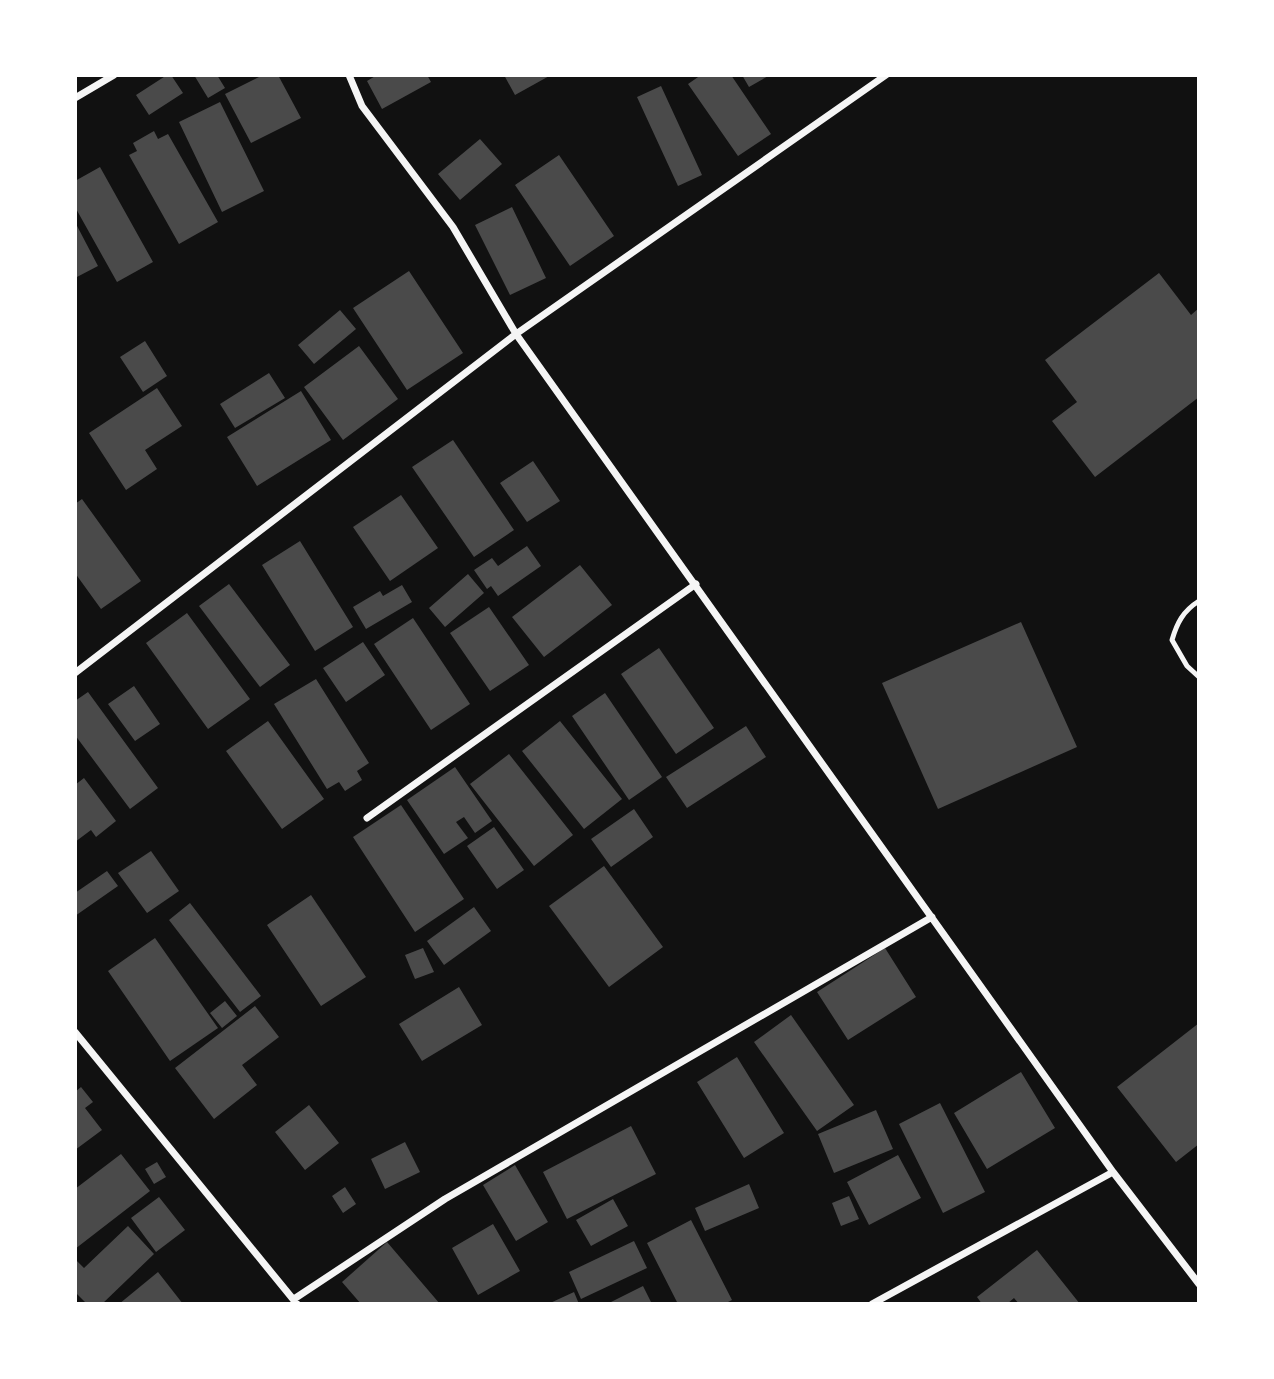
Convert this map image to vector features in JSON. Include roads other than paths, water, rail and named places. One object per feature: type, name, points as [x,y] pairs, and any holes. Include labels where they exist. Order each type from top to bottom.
[{"type":"street","points":[[75,98],[114,75]]},
{"type":"street","points":[[349,75],[362,106],[453,227],[516,334],[1113,1172],[1199,1284]]},
{"type":"street","points":[[75,673],[516,334],[886,75]]},
{"type":"street","points":[[368,818],[696,584]]},
{"type":"street","points":[[75,1032],[295,1301],[445,1199],[932,918]]},
{"type":"street","points":[[872,1304],[1113,1172]]},
{"type":"lane","points":[[1199,601],[1189,607],[1177,623],[1172,640],[1187,666],[1199,677]]}]
